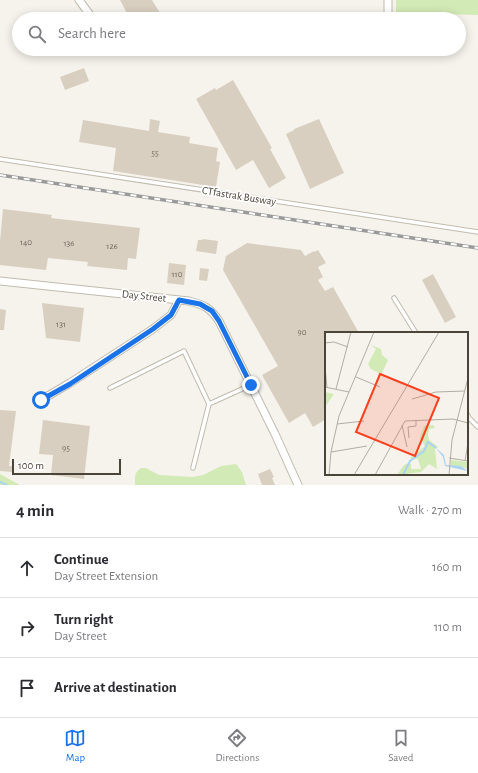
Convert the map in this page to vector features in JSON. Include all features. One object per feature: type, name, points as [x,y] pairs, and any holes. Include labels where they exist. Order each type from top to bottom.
[{"type":"street","points":[[79,0],[88,12]]},
{"type":"street","points":[[388,0],[388,12]]},
{"type":"street","name":"Day Street","points":[[0,281],[179,300],[200,304],[212,311],[219,321],[251,385],[298,485]]},
{"type":"street","points":[[41,400],[70,384],[153,329],[171,315],[179,300]]},
{"type":"lane","name":"CTfastrak Busway","points":[[0,159],[478,232]]},
{"type":"lane","points":[[394,298],[415,332]]},
{"type":"lane","points":[[110,388],[184,352],[209,404],[192,468]]},
{"type":"lane","points":[[209,404],[251,385]]},
{"type":"lane","points":[[468,416],[478,427]]},
{"type":"green space","points":[[396,0],[478,0],[478,15],[466,15],[466,12],[396,12]]},
{"type":"green space","points":[[236,464],[242,472],[246,485],[135,485],[136,473],[141,468],[146,468],[159,475],[193,477],[203,475],[221,466]]},
{"type":"green space","points":[[0,474],[20,485],[0,485]]},
{"type":"building","points":[[120,0],[152,0],[159,12],[126,12]]},
{"type":"building","points":[[84,68],[89,81],[65,90],[60,77]]},
{"type":"building","points":[[233,80],[272,148],[270,149],[286,178],[269,188],[253,160],[236,170],[196,99]]},
{"type":"building","points":[[150,119],[160,121],[158,132],[190,137],[189,143],[218,148],[216,161],[220,162],[216,187],[113,171],[116,148],[79,142],[83,120],[149,131]]},
{"type":"building","points":[[319,119],[344,173],[310,189],[286,134],[294,129]]},
{"type":"building","points":[[3,209],[52,215],[51,218],[140,228],[136,259],[128,258],[127,270],[87,266],[88,262],[48,258],[46,270],[0,265],[0,241]]},
{"type":"building","points":[[203,239],[218,241],[216,254],[196,251],[198,240]]},
{"type":"building","points":[[247,243],[301,250],[305,256],[318,250],[326,263],[318,267],[323,277],[318,280],[325,291],[333,287],[358,332],[325,332],[325,420],[313,427],[305,413],[289,423],[262,375],[278,366],[223,270],[226,256]]},
{"type":"building","points":[[169,263],[186,265],[184,285],[167,283]]},
{"type":"building","points":[[200,268],[209,269],[207,281],[199,280]]},
{"type":"building","points":[[433,274],[456,317],[445,323],[422,280]]},
{"type":"building","points":[[42,303],[84,308],[80,342],[46,338]]},
{"type":"building","points":[[0,309],[6,310],[4,330],[0,330]]},
{"type":"building","points":[[0,410],[16,411],[9,466],[12,466],[12,472],[0,471]]},
{"type":"building","points":[[43,420],[90,426],[84,479],[51,475],[53,455],[39,454]]},
{"type":"building","points":[[270,469],[274,477],[272,478],[275,485],[262,485],[258,474]]},
{"type":"waterway","points":[[0,482],[7,485]]},
{"type":"railway","points":[[0,175],[478,248]]},
{"type":"route","points":[[41,400],[70,384],[153,329],[171,315],[179,300],[200,304],[212,311],[219,321],[251,385]]}]
